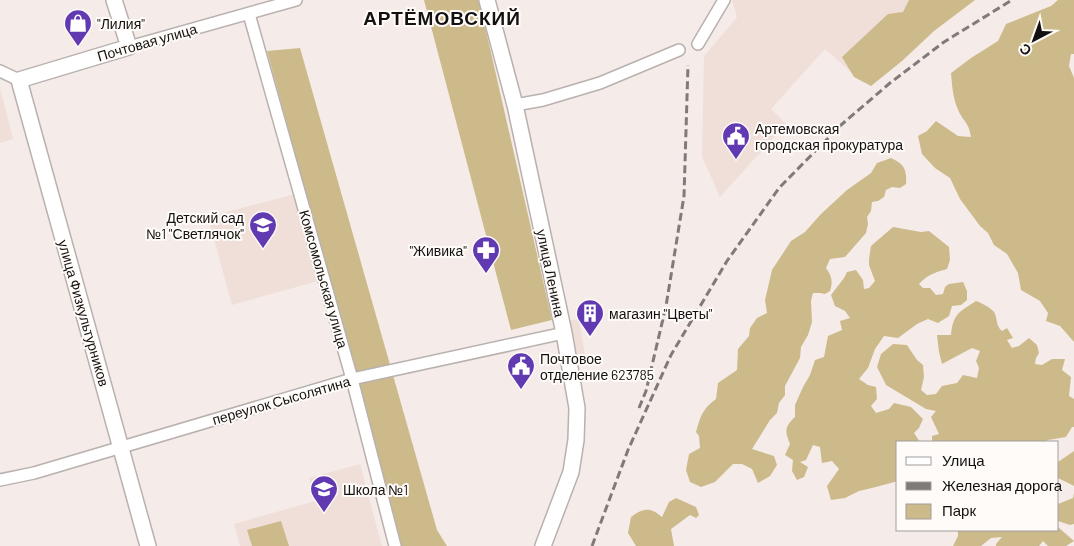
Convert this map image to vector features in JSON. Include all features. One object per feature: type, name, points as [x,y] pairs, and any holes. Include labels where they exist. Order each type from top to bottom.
[{"type":"street","points":[[114,0],[129,47]]},
{"type":"street","name":"Почтовая улица","points":[[19,80],[296,0]]},
{"type":"street","name":"улица Ленина","points":[[487,0],[514,105],[564,332],[577,408],[576,440],[571,472],[543,546]]},
{"type":"street","points":[[698,44],[724,0]]},
{"type":"street","name":"Комсомольская улица","points":[[249,14],[352,380],[395,546]]},
{"type":"street","points":[[514,105],[543,100],[600,83],[679,50]]},
{"type":"street","points":[[0,70],[19,80]]},
{"type":"street","name":"улица Физкультурников","points":[[19,80],[148,546]]},
{"type":"street","name":"переулок Сысолятина","points":[[0,480],[34,473],[352,380],[564,332]]},
{"type":"shaded area","points":[[732,0],[957,0],[853,74],[825,49],[771,109],[786,124],[720,197],[702,157],[704,56],[737,17]]},
{"type":"shaded area","points":[[0,88],[13,139],[0,143]]},
{"type":"shaded area","name":"Детский сад №1 \"Светлячок\"","points":[[295,194],[318,281],[232,305],[208,217]]},
{"type":"shaded area","points":[[579,319],[585,355],[572,357],[567,321]]},
{"type":"shaded area","name":"Школа №1","points":[[360,464],[382,546],[240,546],[234,524],[315,501],[309,478]]},
{"type":"green space","points":[[424,0],[479,0],[552,320],[511,330]]},
{"type":"green space","points":[[909,0],[975,0],[934,31],[902,61],[871,86],[854,77],[842,57],[888,14],[903,12]]},
{"type":"green space","points":[[1058,0],[1074,0],[1074,54],[1071,54],[1069,66],[1074,78],[1074,342],[1060,326],[1046,321],[1048,313],[1040,301],[1021,290],[1018,273],[1007,254],[994,245],[988,233],[980,226],[960,199],[950,178],[935,168],[922,154],[918,136],[927,131],[936,121],[958,136],[971,137],[968,126],[955,103],[951,73],[998,41],[1006,24],[1051,6]]},
{"type":"green space","points":[[300,48],[437,530],[447,546],[402,546],[267,51]]},
{"type":"green space","points":[[891,158],[899,162],[904,168],[906,184],[900,188],[892,187],[886,190],[884,197],[872,202],[871,211],[867,217],[866,233],[845,257],[830,259],[826,268],[831,279],[830,291],[825,294],[813,293],[811,301],[812,322],[808,335],[801,347],[800,358],[785,386],[785,395],[779,403],[777,413],[770,420],[752,449],[774,456],[777,465],[770,476],[758,483],[752,469],[742,464],[733,464],[715,482],[701,487],[690,482],[686,470],[689,454],[700,448],[699,436],[696,432],[701,417],[705,409],[716,399],[718,383],[737,370],[738,349],[749,336],[750,328],[757,318],[767,313],[765,300],[772,270],[791,241],[805,232],[847,190],[871,173],[877,163]]},
{"type":"green space","points":[[893,227],[921,232],[929,231],[949,247],[950,260],[947,269],[932,274],[919,284],[923,288],[930,288],[936,295],[943,294],[945,287],[949,284],[963,282],[967,291],[967,300],[961,305],[952,306],[949,316],[938,323],[928,319],[917,324],[898,338],[884,336],[875,349],[868,368],[859,379],[868,385],[876,387],[877,399],[871,406],[876,413],[889,409],[894,403],[911,407],[923,419],[919,428],[914,433],[919,441],[896,441],[896,482],[859,491],[845,498],[831,500],[827,486],[839,469],[832,461],[822,463],[820,447],[813,445],[806,460],[800,462],[808,467],[804,477],[797,480],[792,471],[793,460],[785,455],[790,444],[786,430],[795,417],[795,405],[810,375],[815,360],[824,357],[828,336],[842,330],[840,321],[850,318],[845,311],[835,306],[831,295],[847,272],[856,270],[863,280],[864,289],[869,288],[875,281],[869,265],[871,246]]},
{"type":"green space","points":[[976,301],[994,312],[998,326],[1002,331],[1007,328],[1013,338],[1007,340],[1012,348],[1019,346],[1029,338],[1037,345],[1039,353],[1035,364],[1042,365],[1052,359],[1065,359],[1062,370],[1071,377],[1069,396],[1074,399],[1074,427],[1072,427],[1066,437],[1046,441],[932,441],[932,436],[939,434],[931,417],[936,411],[926,409],[886,385],[877,367],[881,354],[893,344],[907,345],[917,360],[923,365],[924,377],[921,390],[927,395],[936,394],[942,386],[957,383],[963,375],[977,378],[979,368],[976,361],[980,351],[972,348],[942,364],[939,352],[937,335],[951,335],[955,318]]},
{"type":"green space","points":[[1074,451],[1074,486],[1059,478],[1059,461]]},
{"type":"green space","points":[[1074,493],[1074,524],[1070,525],[1059,521],[1059,504],[1073,498]]},
{"type":"green space","points":[[676,498],[696,507],[699,515],[696,518],[690,515],[671,529],[674,546],[636,546],[628,533],[631,517],[643,510],[650,510],[662,517],[669,502]]},
{"type":"green space","points":[[281,521],[289,546],[252,546],[247,530]]},
{"type":"green space","points":[[1059,528],[1074,541],[1066,546],[1048,546],[1043,541],[1039,546],[996,546],[1002,537],[991,538],[981,546],[953,546],[958,536],[958,531],[1059,531]]},
{"type":"railway","points":[[592,546],[628,450],[671,355],[727,261],[779,188],[841,125],[890,83],[944,42],[1012,0]]},
{"type":"railway","points":[[639,408],[646,391],[666,306],[684,196],[688,65]]},
{"type":"place","name":"\"Лилия\"","points":[[78,47]]},
{"type":"place","name":"Артемовская городская прокуратура","points":[[736,160]]},
{"type":"place","name":"Детский сад №1 \"Светлячок\"","points":[[263,249]]},
{"type":"place","name":"\"Живика\"","points":[[486,274]]},
{"type":"place","name":"магазин \"Цветы\"","points":[[590,337]]},
{"type":"place","name":"Почтовое отделение 623785","points":[[521,390]]},
{"type":"place","name":"Школа №1","points":[[324,513]]},
{"type":"district","name":"АРТЁМОВСКИЙ","points":[[442,17]]}]
